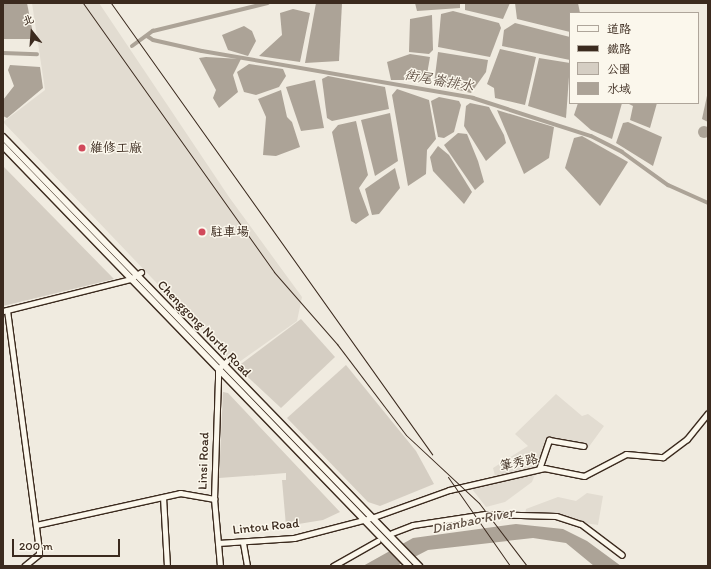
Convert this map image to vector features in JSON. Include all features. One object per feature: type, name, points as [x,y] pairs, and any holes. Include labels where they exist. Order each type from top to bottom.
[{"type":"main road","name":"Chenggong North Road","points":[[3,137],[138,273],[362,519],[409,566]]},
{"type":"main road","name":"Chenggong North Road","points":[[3,146],[130,279],[222,364],[371,518],[391,535],[418,565]]},
{"type":"street","points":[[24,566],[39,554],[5,311],[130,279],[138,273]]},
{"type":"street","name":"Linsi Road","points":[[220,566],[214,499],[222,364]]},
{"type":"street","name":"筆秀路","points":[[362,519],[371,518],[449,490],[539,469],[584,476],[626,454],[663,457],[687,439],[708,413]]},
{"type":"street","points":[[539,469],[549,440],[583,446]]},
{"type":"street","points":[[36,525],[180,493],[214,499]]},
{"type":"street","points":[[163,497],[167,566]]},
{"type":"street","points":[[391,535],[413,525],[485,514],[556,516],[581,524],[622,555]]},
{"type":"street","name":"Lintou Road","points":[[218,543],[243,543],[294,538],[362,519]]},
{"type":"street","points":[[333,566],[377,541]]},
{"type":"street","points":[[243,543],[247,566]]},
{"type":"shaded area","points":[[32,3],[99,3],[229,197],[302,297],[297,321],[235,365],[3,122],[45,90]]},
{"type":"shaded area","points":[[556,394],[582,416],[588,414],[604,426],[588,448],[548,437],[538,466],[495,476],[493,468],[528,446],[515,434]]},
{"type":"shaded area","points":[[536,472],[532,482],[505,502],[486,507],[472,489]]},
{"type":"shaded area","points":[[587,493],[603,496],[598,525],[525,514],[526,509],[558,497],[576,501]]},
{"type":"green space","points":[[3,166],[114,279],[3,306]]},
{"type":"green space","points":[[301,319],[335,357],[281,408],[237,367]]},
{"type":"green space","points":[[346,365],[416,451],[434,484],[380,506],[368,502],[287,418]]},
{"type":"green space","points":[[223,392],[228,393],[340,512],[323,520],[286,526],[282,480],[286,480],[286,473],[219,478]]},
{"type":"water","points":[[3,3],[27,3],[34,39],[3,39]]},
{"type":"water","points":[[316,3],[342,3],[339,61],[305,63]]},
{"type":"water","points":[[415,3],[460,3],[460,8],[417,11]]},
{"type":"water","points":[[465,3],[510,3],[503,19],[465,10]]},
{"type":"water","points":[[515,3],[578,3],[580,12],[569,12],[569,32],[517,19]]},
{"type":"water","points":[[293,9],[310,13],[300,62],[259,56],[282,35],[280,13]]},
{"type":"water","points":[[453,11],[499,23],[501,28],[490,57],[438,47],[441,14]]},
{"type":"water","points":[[432,15],[433,50],[429,54],[409,52],[410,19]]},
{"type":"water","points":[[515,23],[569,37],[569,60],[502,46],[504,30]]},
{"type":"water","points":[[244,26],[252,31],[256,41],[248,56],[228,50],[222,35]]},
{"type":"water","points":[[500,49],[536,57],[525,105],[495,98],[494,88],[487,84]]},
{"type":"water","points":[[438,52],[488,60],[486,72],[471,93],[434,84]]},
{"type":"water","points":[[410,54],[430,57],[426,80],[391,80],[387,62]]},
{"type":"water","points":[[199,58],[241,59],[233,75],[238,92],[219,108],[213,98],[216,90]]},
{"type":"water","points":[[539,58],[569,63],[566,118],[528,106]]},
{"type":"water","points":[[249,64],[283,69],[286,76],[279,87],[256,95],[244,92],[237,72]]},
{"type":"water","points":[[10,65],[40,67],[43,88],[7,118],[3,116],[3,100],[14,86],[8,70]]},
{"type":"water","points":[[328,76],[385,87],[389,109],[332,121],[327,118],[322,79]]},
{"type":"water","points":[[315,80],[324,128],[301,131],[286,87]]},
{"type":"water","points":[[397,89],[429,100],[436,139],[427,150],[426,174],[408,186],[392,95]]},
{"type":"water","points":[[281,90],[287,117],[292,122],[300,147],[276,156],[263,155],[266,117],[258,99]]},
{"type":"water","points":[[708,91],[708,122],[702,119]]},
{"type":"water","points":[[439,97],[459,101],[461,105],[454,132],[444,138],[438,137],[431,101]]},
{"type":"water","points":[[470,103],[489,107],[504,135],[506,143],[486,161],[464,126],[466,106]]},
{"type":"water","points":[[578,104],[622,104],[612,139],[591,130],[574,115]]},
{"type":"water","points":[[629,104],[657,104],[650,128],[630,120],[633,106]]},
{"type":"water","points":[[497,110],[554,127],[549,158],[524,174]]},
{"type":"water","points":[[390,113],[398,161],[375,176],[361,120]]},
{"type":"water","points":[[356,121],[368,175],[359,188],[369,215],[356,224],[351,221],[332,132],[338,125]]},
{"type":"water","points":[[628,122],[662,137],[653,166],[616,143],[623,123]]},
{"type":"water","points":[[702,126],[706,126],[710,132],[706,138],[702,138],[698,134],[698,130]]},
{"type":"water","points":[[458,133],[467,134],[478,161],[484,182],[475,190],[444,145]]},
{"type":"water","points":[[582,136],[628,162],[600,206],[565,168],[574,138]]},
{"type":"water","points":[[438,146],[449,155],[472,192],[464,204],[433,171],[430,157]]},
{"type":"water","points":[[395,168],[400,188],[379,214],[372,215],[365,189]]},
{"type":"water","points":[[516,524],[563,529],[587,541],[621,566],[594,566],[566,543],[533,538],[428,550],[397,566],[363,566],[413,538]]},
{"type":"waterway","points":[[132,46],[153,31],[268,3]]},
{"type":"waterway","name":"街尾崙排水","points":[[147,36],[153,40],[202,51],[473,98],[591,136],[622,152],[668,185],[708,203]]},
{"type":"waterway","points":[[3,53],[37,54]]},
{"type":"railway","points":[[83,3],[274,272],[337,344],[406,435],[479,503],[527,566]]},
{"type":"railway","points":[[111,3],[432,454]]},
{"type":"railway","points":[[448,477],[510,566]]},
{"type":"place","name":"維修工廠","points":[[82,148]]},
{"type":"place","name":"駐車場","points":[[202,232]]},
{"type":"water label","name":"Dianbao River","points":[[473,521]]}]
